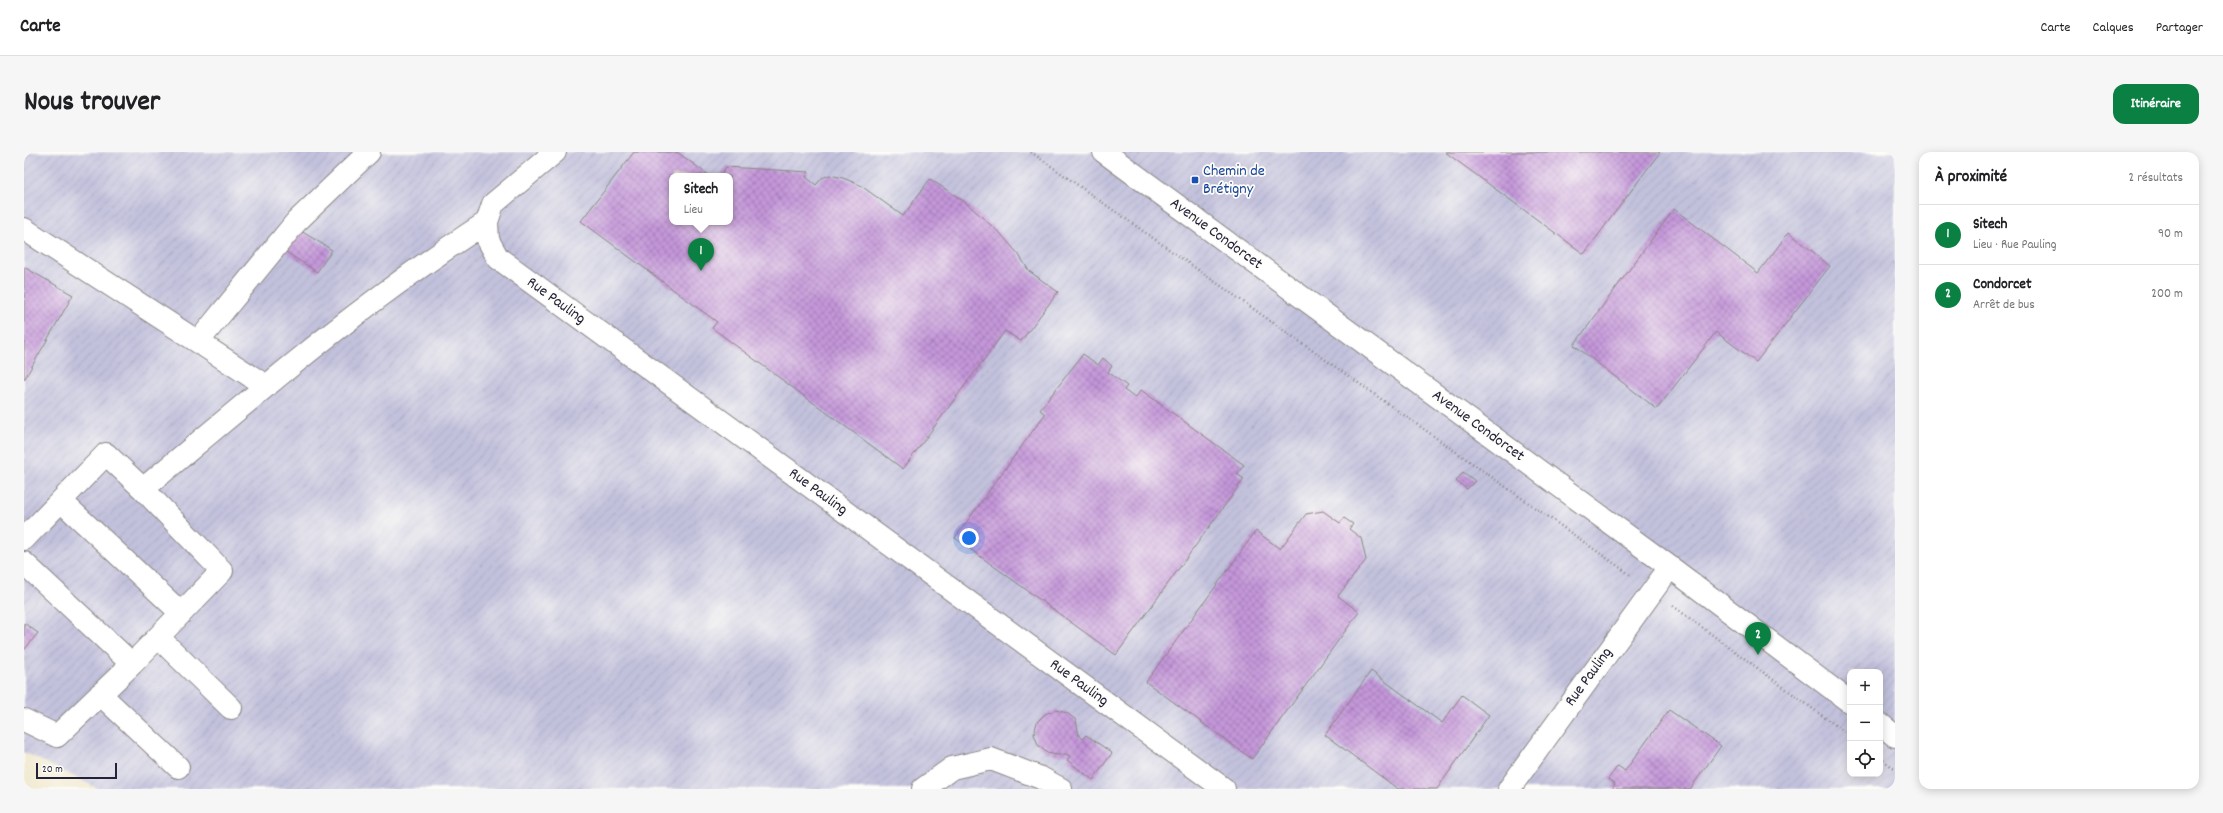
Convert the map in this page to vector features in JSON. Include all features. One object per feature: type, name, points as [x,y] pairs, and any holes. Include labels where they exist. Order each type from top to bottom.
[{"type":"street","points":[[198,342],[296,222],[369,152]]},
{"type":"street","name":"Rue Pauling","points":[[555,152],[493,204],[487,222],[488,240],[498,258],[1224,789]]},
{"type":"street","name":"Avenue Condorcet","points":[[1104,152],[1670,567],[1847,700]]},
{"type":"street","points":[[143,489],[310,350],[442,251],[487,222]]},
{"type":"street","points":[[24,229],[266,386]]},
{"type":"street","points":[[24,540],[106,454],[143,489],[222,571],[132,664],[57,736],[24,720]]},
{"type":"street","points":[[61,501],[181,613]]},
{"type":"street","points":[[24,563],[132,664]]},
{"type":"street","name":"Rue Pauling","points":[[1509,789],[1651,590],[1670,567]]},
{"type":"street","points":[[158,637],[231,708]]},
{"type":"street","points":[[100,694],[178,767]]},
{"type":"street","points":[[1883,726],[1895,736]]},
{"type":"street","points":[[923,789],[952,768],[991,759],[1041,778],[1061,789]]},
{"type":"path","points":[[1031,152],[1651,590],[1847,734]]},
{"type":"path","points":[[1883,760],[1895,769]]},
{"type":"shaded area","points":[[24,152],[1895,152],[1895,789],[99,789],[24,752]]},
{"type":"building","points":[[634,152],[677,152],[706,173],[669,173],[669,225],[733,225],[733,173],[722,173],[726,167],[809,172],[806,177],[816,185],[822,178],[830,175],[843,178],[860,185],[903,216],[930,179],[965,202],[1001,234],[1019,255],[1029,271],[1058,292],[1021,341],[1005,331],[903,469],[712,328],[717,322],[581,221]]},
{"type":"building","points":[[1445,152],[1660,152],[1584,254]]},
{"type":"building","points":[[1674,209],[1758,273],[1789,232],[1830,266],[1756,362],[1716,332],[1657,409],[1574,345]]},
{"type":"building","points":[[301,231],[332,250],[317,272],[286,252]]},
{"type":"building","points":[[24,267],[73,295],[24,380]]},
{"type":"building","points":[[1083,354],[1098,365],[1103,358],[1112,366],[1108,372],[1127,386],[1124,390],[1135,398],[1141,390],[1244,465],[1237,474],[1244,479],[1116,655],[955,538],[1045,414],[1040,410]]},
{"type":"building","points":[[1463,472],[1475,481],[1467,489],[1456,481]]},
{"type":"building","points":[[1323,511],[1340,523],[1344,518],[1353,524],[1349,529],[1361,538],[1366,560],[1338,596],[1359,612],[1252,759],[1146,682],[1256,531],[1280,549],[1306,514]]},
{"type":"building","points":[[24,623],[38,633],[24,650]]},
{"type":"building","points":[[1371,671],[1442,723],[1462,695],[1489,715],[1437,789],[1398,789],[1325,735]]},
{"type":"building","points":[[1056,710],[1067,713],[1076,720],[1079,736],[1082,739],[1086,735],[1112,753],[1093,780],[1067,760],[1070,756],[1066,754],[1058,755],[1047,753],[1038,745],[1034,734],[1037,722],[1045,714]]},
{"type":"building","points":[[1669,710],[1721,746],[1690,789],[1612,789],[1615,784],[1608,779],[1618,766],[1625,771]]},
{"type":"place","name":"Chemin de Brétigny","points":[[1195,180]]},
{"type":"place","name":"Sitech","points":[[701,271]]},
{"type":"place","name":"Condorcet","points":[[1758,655]]}]
